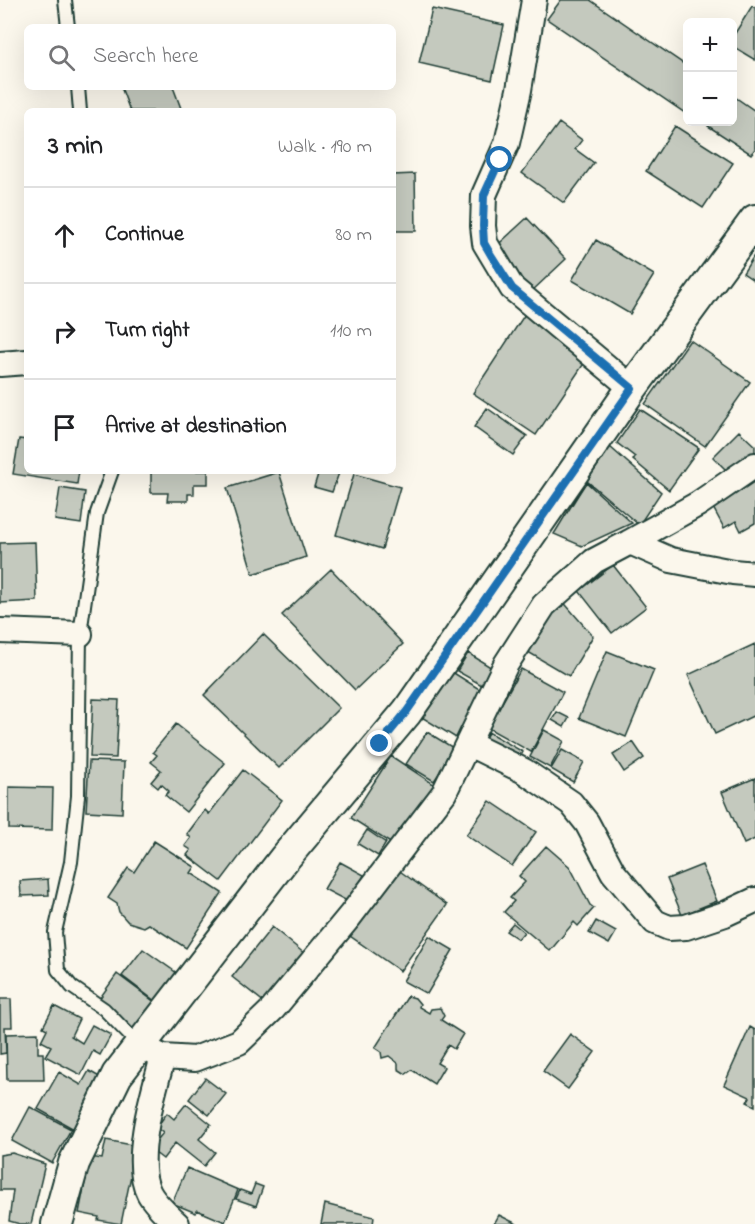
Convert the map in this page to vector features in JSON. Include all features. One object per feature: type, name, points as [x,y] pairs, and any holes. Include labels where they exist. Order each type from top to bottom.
[{"type":"street","points":[[534,0],[519,90],[507,143],[484,195],[484,243],[512,288],[632,388]]},
{"type":"street","points":[[57,1224],[74,1163],[117,1075],[151,1051],[284,859],[407,711],[632,388],[755,220]]},
{"type":"street","points":[[0,364],[24,362]]},
{"type":"street","points":[[151,1051],[195,1059],[239,1042],[273,1009],[350,915],[444,793],[506,664],[544,605],[594,561],[698,504],[755,465]]},
{"type":"street","points":[[630,542],[671,560],[755,574]]},
{"type":"street","points":[[0,631],[80,634]]},
{"type":"street","points":[[469,744],[504,760],[571,803],[587,823],[613,872],[655,922],[669,928],[686,927],[725,914],[755,900]]},
{"type":"street","points":[[151,1051],[149,1111],[143,1153],[144,1172],[148,1192],[177,1224]]},
{"type":"lane","points":[[65,0],[68,24]]},
{"type":"lane","points":[[78,90],[80,108]]},
{"type":"lane","points":[[111,474],[97,513],[80,634],[78,796],[71,862],[55,933],[58,970],[72,987],[104,1010],[151,1051]]},
{"type":"building","points":[[561,0],[590,0],[683,64],[683,112],[547,19]]},
{"type":"building","points":[[752,6],[755,8],[755,60],[737,49],[737,30]]},
{"type":"building","points":[[432,9],[504,25],[492,80],[419,63]]},
{"type":"building","points":[[122,90],[174,90],[181,108],[129,108]]},
{"type":"building","points":[[737,98],[755,111],[755,149],[751,154],[708,126],[737,126]]},
{"type":"building","points":[[559,123],[582,140],[575,149],[594,163],[564,203],[522,173]]},
{"type":"building","points":[[675,126],[733,163],[703,208],[646,171]]},
{"type":"building","points":[[415,174],[416,231],[396,231],[396,175]]},
{"type":"building","points":[[527,218],[566,259],[531,292],[491,251]]},
{"type":"building","points":[[596,240],[654,275],[630,314],[572,280]]},
{"type":"building","points":[[755,254],[755,281],[743,273]]},
{"type":"building","points":[[525,314],[589,356],[536,435],[473,393]]},
{"type":"building","points":[[690,340],[750,382],[705,446],[645,404]]},
{"type":"building","points":[[487,408],[527,436],[513,455],[474,427]]},
{"type":"building","points":[[640,409],[699,448],[669,490],[633,460],[635,457],[617,443]]},
{"type":"building","points":[[739,431],[755,446],[755,453],[732,476],[713,457]]},
{"type":"building","points":[[19,439],[24,440],[24,474],[79,474],[77,484],[13,474]]},
{"type":"building","points":[[610,447],[661,492],[639,525],[587,481]]},
{"type":"building","points":[[151,474],[208,474],[208,484],[194,484],[194,494],[188,494],[188,501],[167,501],[168,493],[151,493]]},
{"type":"building","points":[[272,474],[280,474],[306,557],[253,574],[227,488]]},
{"type":"building","points":[[318,474],[339,474],[332,492],[314,487]]},
{"type":"building","points":[[354,474],[400,487],[382,549],[336,535]]},
{"type":"building","points":[[755,478],[755,523],[741,531],[736,521],[724,528],[710,502]]},
{"type":"building","points":[[586,482],[632,523],[582,546],[554,534]]},
{"type":"building","points":[[60,488],[85,492],[81,524],[55,520]]},
{"type":"building","points":[[35,542],[37,601],[0,603],[0,543]]},
{"type":"building","points":[[613,565],[646,607],[612,633],[579,591]]},
{"type":"building","points":[[331,569],[403,644],[355,690],[282,615]]},
{"type":"building","points":[[560,598],[593,636],[569,676],[528,652]]},
{"type":"building","points":[[263,634],[339,708],[279,768],[204,695]]},
{"type":"building","points":[[755,644],[755,715],[715,734],[688,675]]},
{"type":"building","points":[[607,651],[654,670],[626,737],[579,718]]},
{"type":"building","points":[[468,653],[497,671],[487,688],[457,671]]},
{"type":"building","points":[[521,669],[563,692],[531,752],[488,728]]},
{"type":"building","points":[[449,670],[484,692],[456,738],[420,716]]},
{"type":"building","points":[[93,699],[119,700],[116,758],[90,757]]},
{"type":"building","points":[[557,712],[569,718],[564,727],[552,720]]},
{"type":"building","points":[[176,724],[225,763],[186,812],[165,795],[169,791],[161,784],[158,788],[151,782],[161,770],[151,762],[157,755],[153,752]]},
{"type":"building","points":[[544,730],[564,741],[550,768],[530,757]]},
{"type":"building","points":[[427,732],[455,749],[434,781],[406,764]]},
{"type":"building","points":[[488,732],[523,752],[519,759],[484,740]]},
{"type":"building","points":[[633,742],[644,758],[624,772],[613,755]]},
{"type":"building","points":[[562,750],[584,762],[573,782],[551,769]]},
{"type":"building","points":[[391,756],[435,785],[395,846],[351,818]]},
{"type":"building","points":[[89,761],[124,762],[122,813],[86,811]]},
{"type":"building","points":[[243,770],[282,800],[221,881],[187,855],[191,850],[185,846],[191,838],[187,834],[205,810],[209,814]]},
{"type":"building","points":[[755,778],[755,839],[744,844],[722,792]]},
{"type":"building","points":[[9,787],[53,788],[52,830],[9,829]]},
{"type":"building","points":[[490,801],[536,832],[512,866],[466,835]]},
{"type":"building","points":[[367,830],[386,843],[378,856],[358,844]]},
{"type":"building","points":[[154,841],[195,867],[191,873],[222,893],[186,948],[149,924],[144,927],[128,922],[119,912],[117,904],[108,898],[128,868],[134,872]]},
{"type":"building","points":[[546,846],[570,867],[590,905],[594,908],[578,926],[574,922],[550,951],[504,912],[514,901],[510,898],[525,882],[519,876]]},
{"type":"building","points":[[340,862],[364,875],[349,902],[324,889]]},
{"type":"building","points":[[702,865],[717,901],[682,915],[667,879]]},
{"type":"building","points":[[397,869],[447,905],[400,971],[350,936]]},
{"type":"building","points":[[48,879],[49,895],[21,896],[20,881]]},
{"type":"building","points":[[596,921],[616,932],[609,944],[589,933]]},
{"type":"building","points":[[513,923],[524,932],[518,939],[506,931]]},
{"type":"building","points":[[272,927],[305,954],[265,1003],[232,977]]},
{"type":"building","points":[[429,936],[453,950],[427,994],[403,981]]},
{"type":"building","points":[[143,949],[181,976],[159,1004],[122,976]]},
{"type":"building","points":[[117,974],[160,1006],[139,1033],[97,1002]]},
{"type":"building","points":[[408,996],[415,998],[420,1004],[419,1007],[429,1013],[431,1009],[440,1008],[444,1016],[441,1020],[463,1034],[454,1049],[448,1045],[437,1063],[444,1067],[434,1084],[412,1070],[406,1074],[398,1069],[398,1063],[389,1056],[382,1058],[381,1052],[375,1048]]},
{"type":"building","points":[[0,999],[11,999],[12,1027],[5,1027],[6,1053],[0,1054]]},
{"type":"building","points":[[54,1006],[79,1019],[71,1036],[82,1043],[92,1025],[111,1035],[100,1055],[93,1051],[81,1075],[45,1056],[51,1046],[41,1041],[47,1029],[43,1027]]},
{"type":"building","points":[[750,1027],[755,1030],[755,1106],[747,1102],[750,1097],[724,1085]]},
{"type":"building","points":[[38,1033],[38,1053],[43,1053],[44,1080],[7,1080],[6,1034]]},
{"type":"building","points":[[570,1034],[595,1052],[568,1089],[543,1071]]},
{"type":"building","points":[[89,1071],[103,1079],[74,1129],[38,1109],[59,1072],[81,1085]]},
{"type":"building","points":[[205,1078],[226,1094],[209,1115],[189,1099]]},
{"type":"building","points":[[186,1104],[211,1124],[199,1139],[215,1152],[204,1166],[175,1143],[163,1159],[150,1149],[163,1133],[156,1128],[167,1113],[174,1119]]},
{"type":"building","points":[[30,1107],[71,1129],[52,1163],[12,1141]]},
{"type":"building","points":[[106,1140],[137,1146],[121,1224],[98,1220],[99,1217],[79,1213],[90,1157],[102,1159]]},
{"type":"building","points":[[12,1153],[45,1164],[31,1224],[9,1221],[13,1190],[0,1190],[0,1155]]},
{"type":"building","points":[[187,1168],[238,1190],[225,1222],[197,1210],[196,1213],[172,1203]]},
{"type":"building","points":[[255,1184],[263,1187],[256,1206],[236,1199],[240,1190],[251,1194]]},
{"type":"building","points":[[325,1204],[374,1217],[373,1224],[321,1224]]},
{"type":"building","points":[[499,1215],[517,1224],[494,1224]]},
{"type":"route","points":[[380,744],[407,711],[632,388],[512,288],[484,243],[484,195],[500,160]]}]
